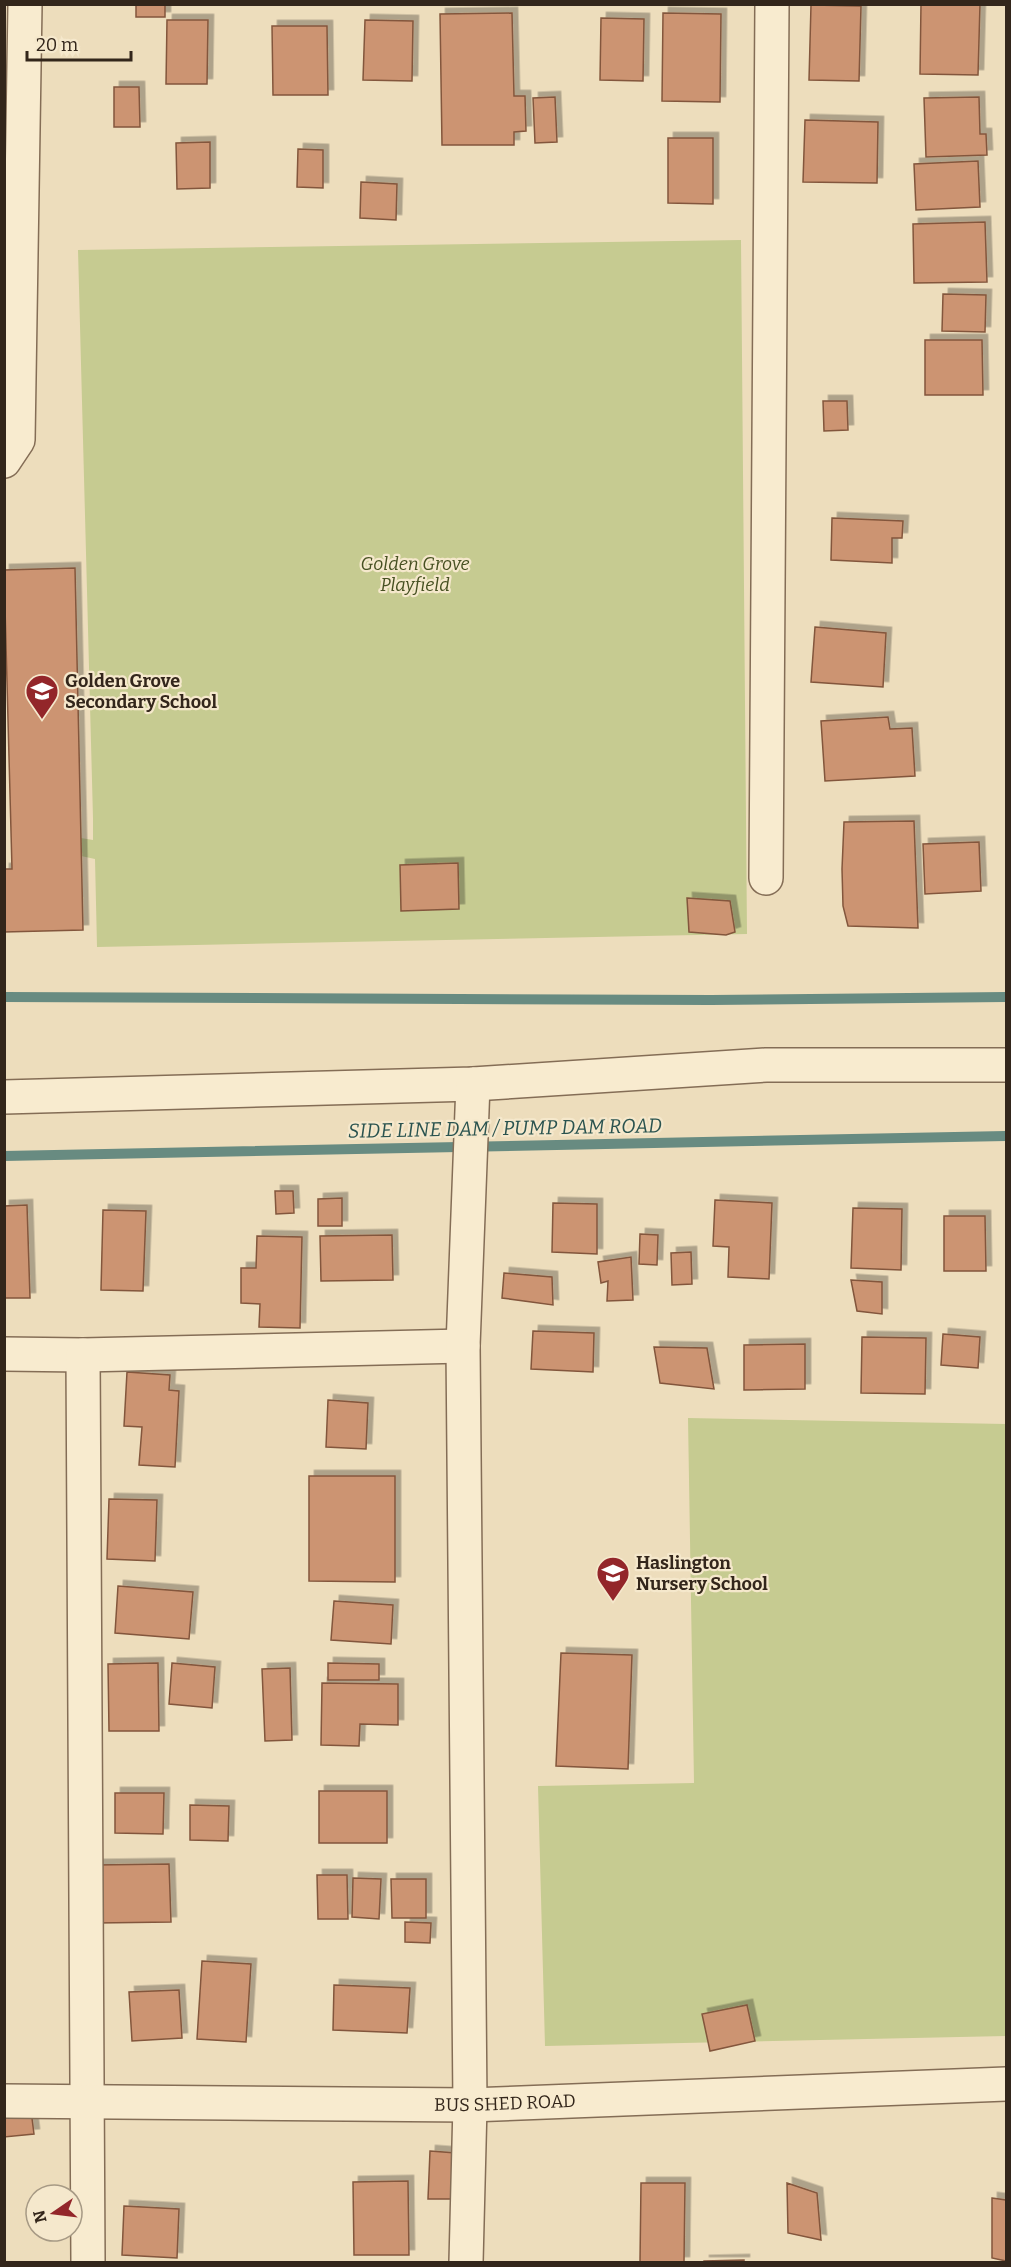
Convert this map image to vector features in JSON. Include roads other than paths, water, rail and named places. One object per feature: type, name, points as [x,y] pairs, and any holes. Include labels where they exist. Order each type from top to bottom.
[{"type":"street","points":[[4,461],[18,440],[25,4]]},
{"type":"street","points":[[766,878],[772,4]]},
{"type":"street","points":[[4,1097],[473,1084],[766,1065],[1006,1065]]},
{"type":"street","points":[[466,2262],[470,2105],[463,1346],[473,1084]]},
{"type":"street","points":[[4,1354],[83,1355],[463,1346]]},
{"type":"street","points":[[83,1355],[88,2262]]},
{"type":"street","name":"BUS SHED ROAD","points":[[4,2101],[470,2105],[1006,2084]]},
{"type":"waterway","points":[[4,997],[711,1000],[1006,997]]},
{"type":"waterway","name":"SIDE LINE DAM / PUMP DAM ROAD","points":[[4,1156],[1006,1136]]},
{"type":"place","name":"Golden Grove Secondary School","points":[[42,720]]},
{"type":"place","name":"Haslington Nursery School","points":[[613,1602]]},
{"type":"park label","name":"Golden Grove Playfield","points":[[415,574]]}]
